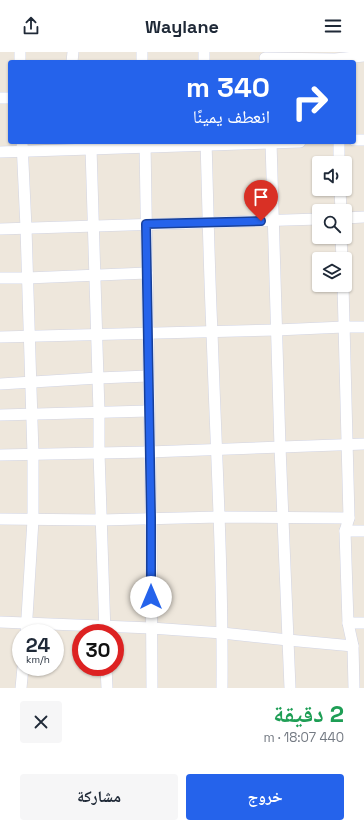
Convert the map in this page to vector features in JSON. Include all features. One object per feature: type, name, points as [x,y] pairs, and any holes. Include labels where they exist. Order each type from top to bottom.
[{"type":"street","points":[[265,57],[335,58],[364,56]]},
{"type":"street","points":[[145,144],[152,688]]},
{"type":"street","points":[[0,152],[22,147],[77,145],[91,148],[145,144],[206,144],[217,449],[222,688]]},
{"type":"street","points":[[272,144],[276,330],[290,688]]},
{"type":"street","points":[[339,144],[339,156]]},
{"type":"street","points":[[22,147],[33,454],[33,520],[26,624]]},
{"type":"street","points":[[91,148],[105,624]]},
{"type":"street","points":[[352,218],[364,217]]},
{"type":"street","points":[[0,229],[312,219]]},
{"type":"street","points":[[0,278],[147,273]]},
{"type":"street","points":[[343,292],[349,518],[345,531],[348,623],[353,646],[354,688]]},
{"type":"street","points":[[0,337],[364,327]]},
{"type":"street","points":[[0,384],[148,376]]},
{"type":"street","points":[[0,416],[149,411]]},
{"type":"street","points":[[0,455],[150,452],[364,444]]},
{"type":"street","points":[[0,519],[101,520],[219,517],[349,518]]},
{"type":"street","points":[[345,531],[364,531]]},
{"type":"street","points":[[0,622],[12,625]]},
{"type":"street","points":[[348,623],[364,623]]},
{"type":"street","points":[[124,629],[151,628],[222,633],[353,646]]},
{"type":"street","points":[[21,688],[22,676]]},
{"type":"street","points":[[106,676],[107,688]]},
{"type":"route","points":[[151,597],[146,224],[261,221]]}]
